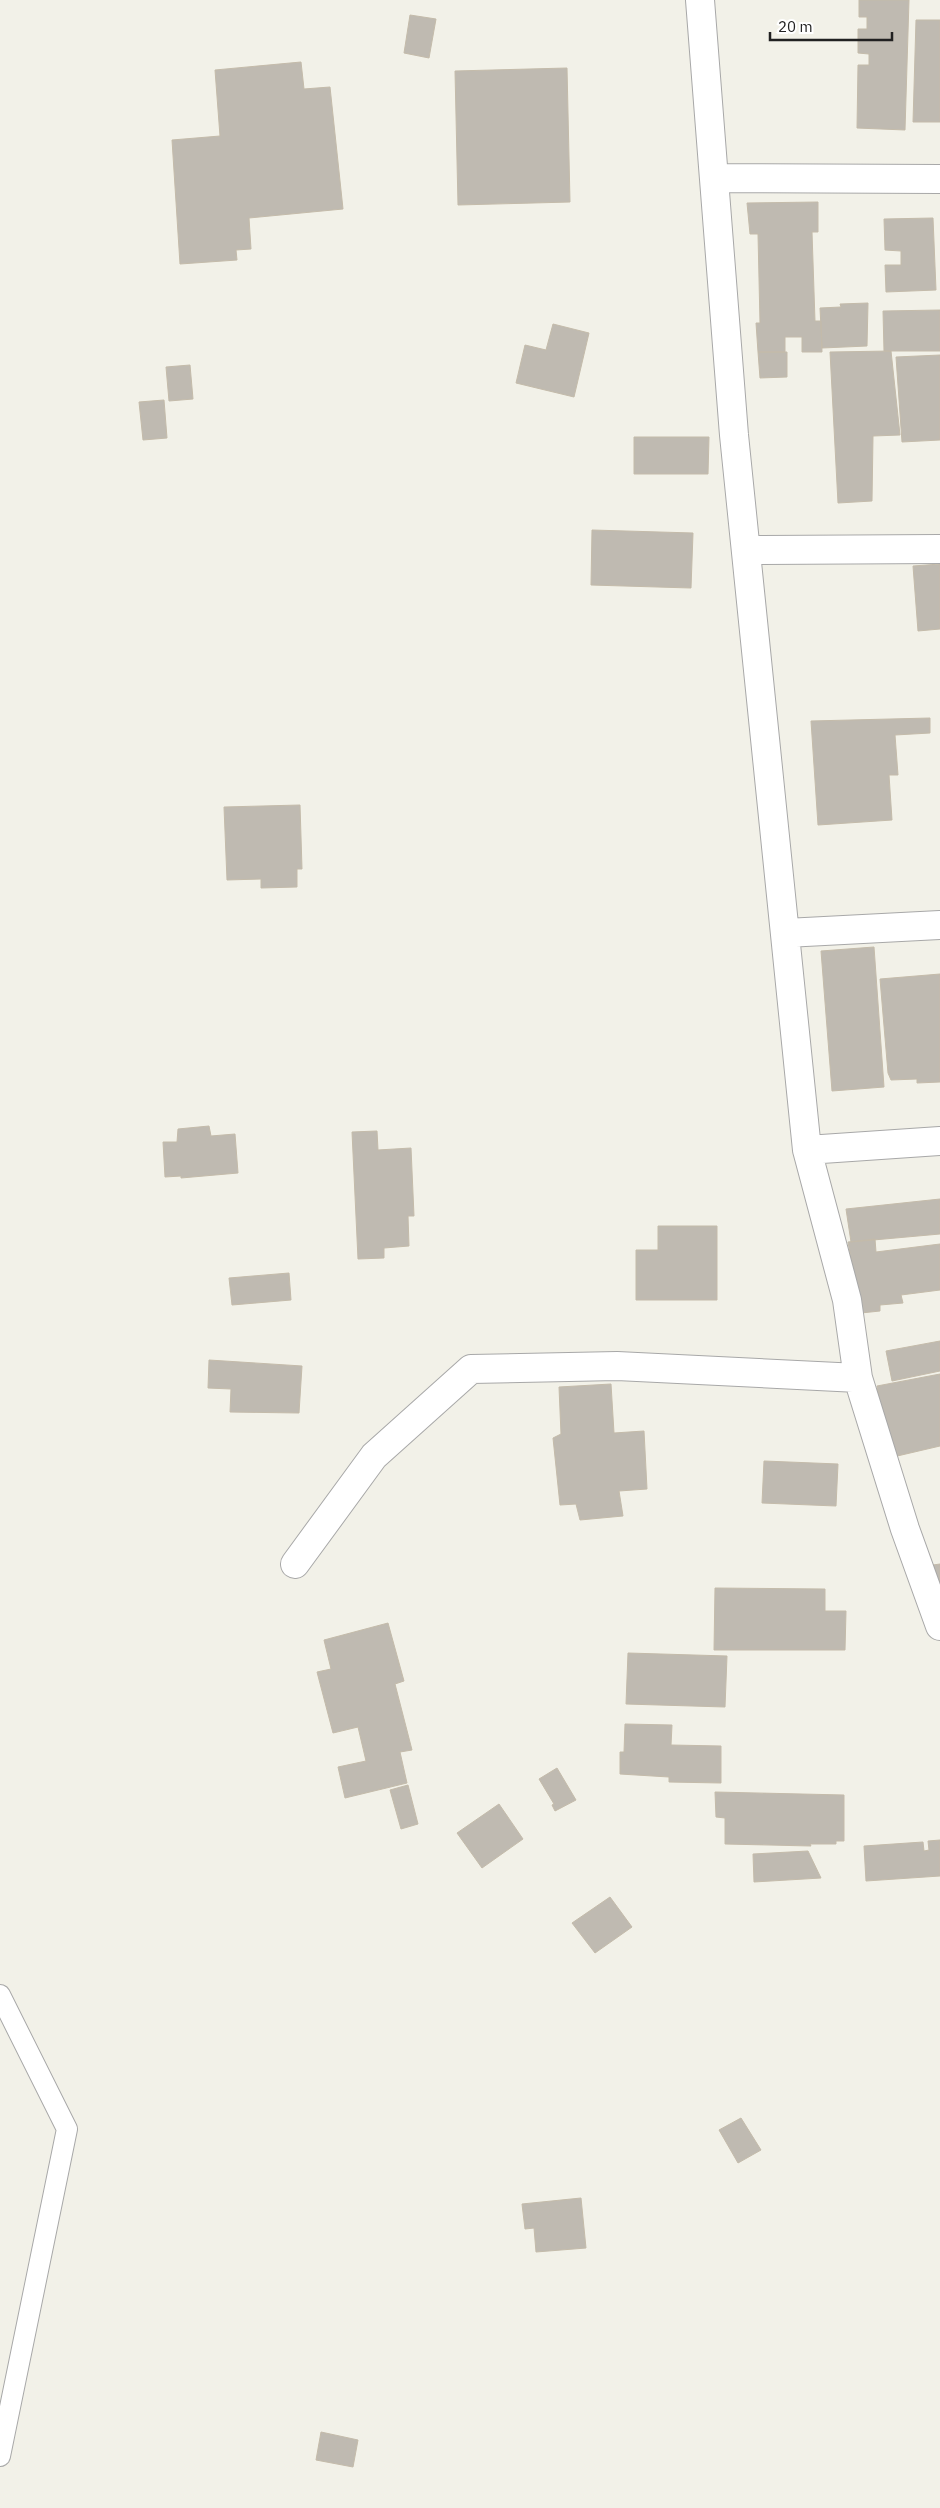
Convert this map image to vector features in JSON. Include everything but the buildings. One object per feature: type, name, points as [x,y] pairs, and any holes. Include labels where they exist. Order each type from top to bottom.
[{"type":"street","points":[[700,0],[734,434],[807,1150],[847,1300],[858,1378],[904,1529],[940,1626]]},
{"type":"street","points":[[714,178],[940,179]]},
{"type":"street","points":[[747,550],[940,549]]},
{"type":"street","points":[[786,933],[940,925]]},
{"type":"street","points":[[807,1150],[940,1141]]},
{"type":"street","points":[[295,1564],[374,1456],[471,1369],[617,1366],[858,1378]]},
{"type":"lane","points":[[0,1995],[67,2129],[0,2456]]}]
